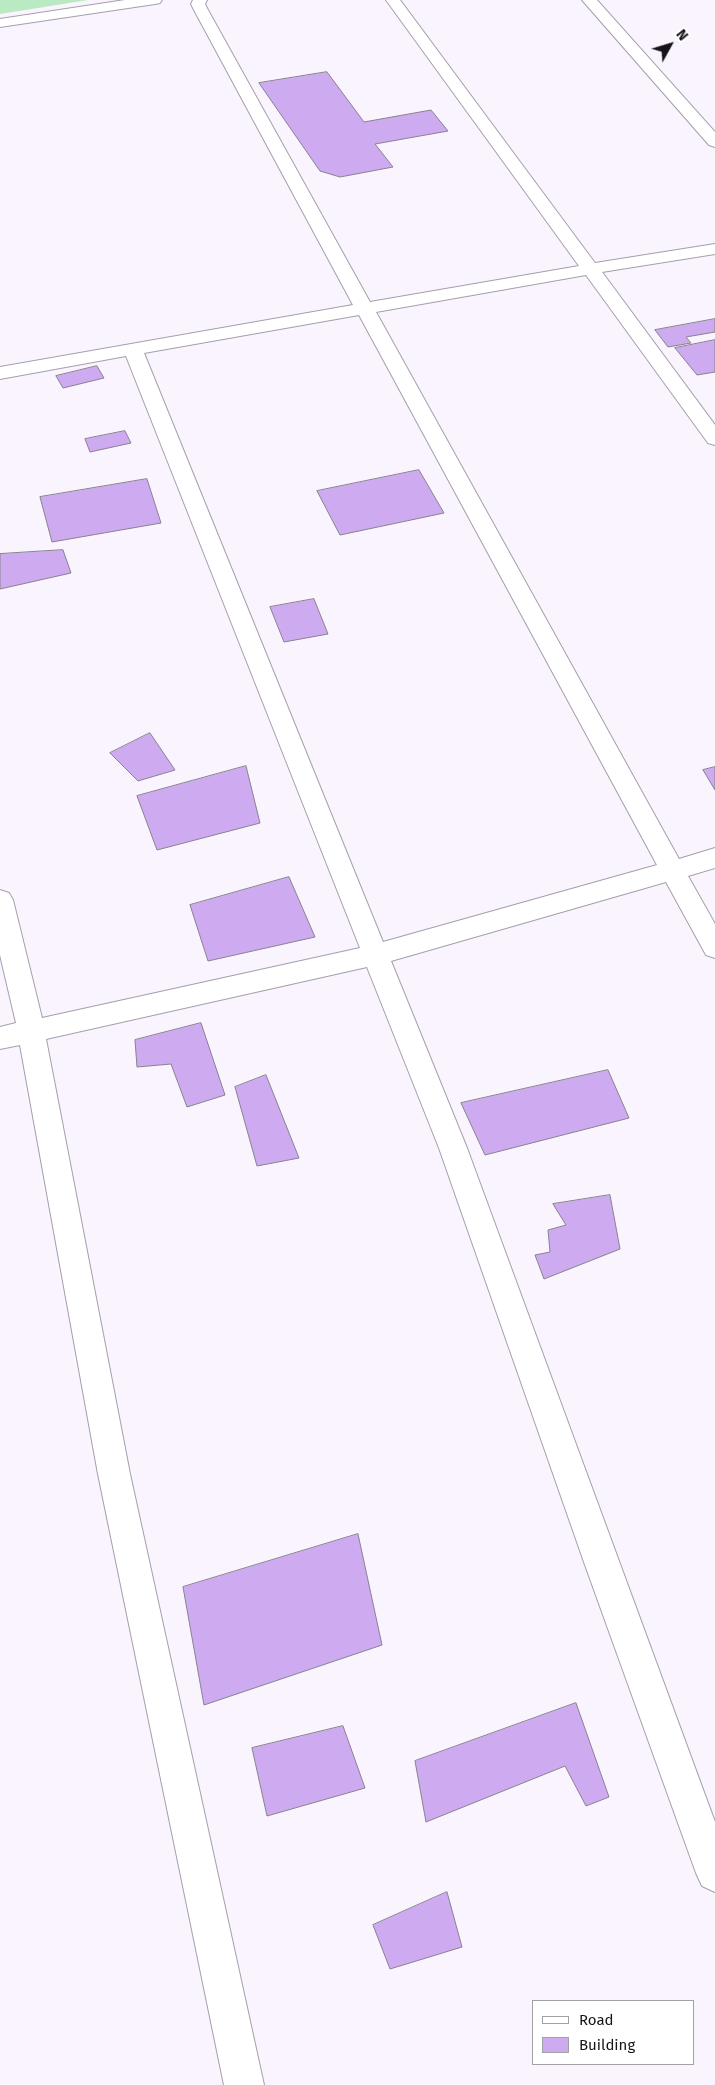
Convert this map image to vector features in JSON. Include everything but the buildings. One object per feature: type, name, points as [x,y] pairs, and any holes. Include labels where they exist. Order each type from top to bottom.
[{"type":"street","points":[[0,23],[155,0]]},
{"type":"street","points":[[200,0],[198,4],[201,10],[715,948]]},
{"type":"street","points":[[393,0],[715,440]]},
{"type":"street","points":[[589,0],[715,142]]},
{"type":"street","points":[[0,373],[590,269],[715,249]]},
{"type":"street","points":[[132,350],[453,1148],[715,1873]]},
{"type":"street","points":[[0,1038],[374,954],[549,907],[715,858]]},
{"type":"street","points":[[0,900],[31,1030],[114,1474],[244,2085]]},
{"type":"green space","points":[[0,0],[88,0],[0,14]]}]
